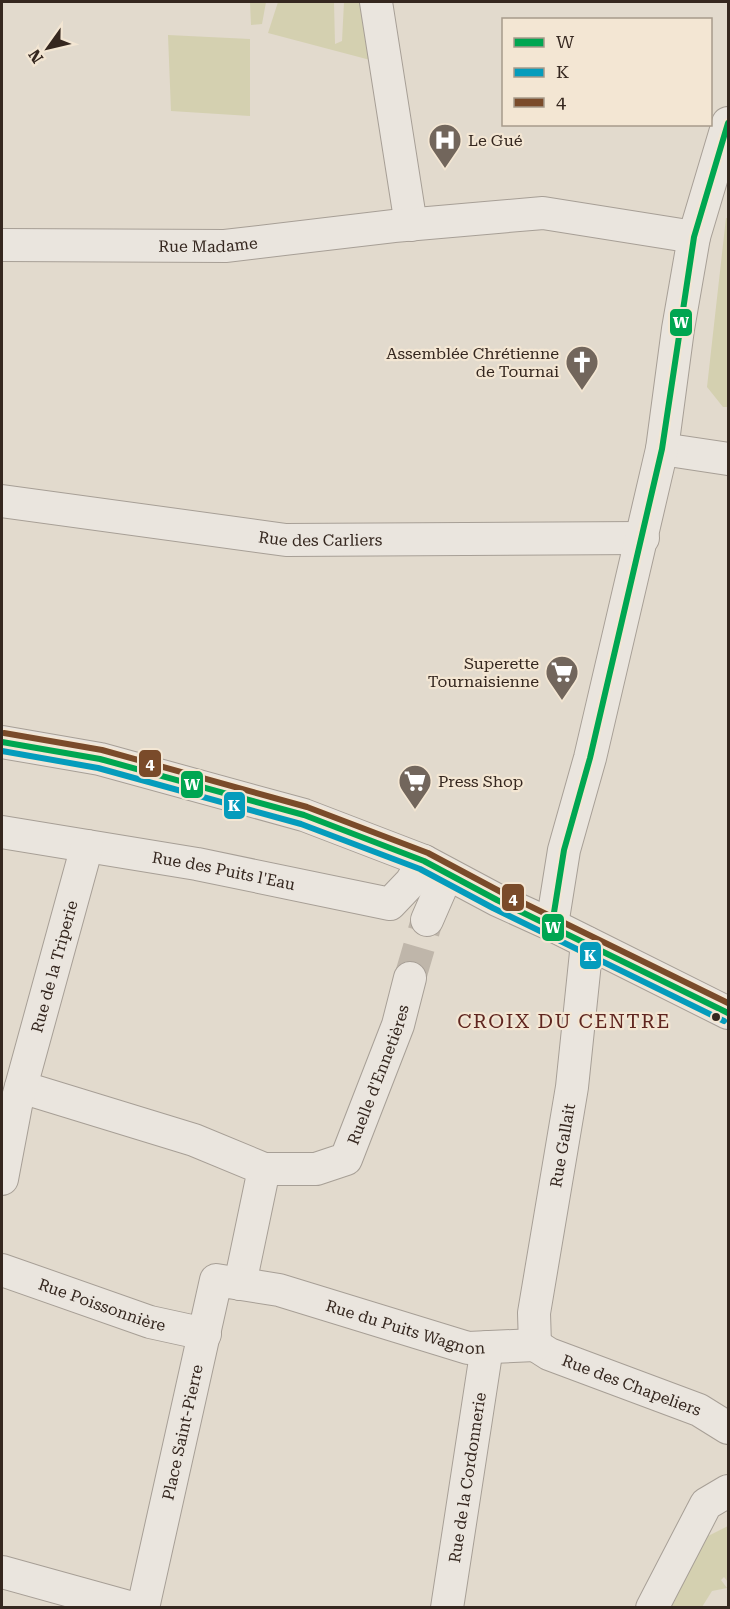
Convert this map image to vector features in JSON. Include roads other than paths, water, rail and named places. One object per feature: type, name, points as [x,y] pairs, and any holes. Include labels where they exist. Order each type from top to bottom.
[{"type":"street","points":[[376,2],[411,225]]},
{"type":"street","points":[[552,925],[564,850],[590,758],[663,449],[678,329],[694,237],[729,123]]},
{"type":"street","name":"Rue Madame","points":[[2,245],[225,246],[543,213],[694,237]]},
{"type":"street","points":[[663,449],[729,459]]},
{"type":"street","name":"Rue des Carliers","points":[[2,501],[286,540],[643,538]]},
{"type":"street","points":[[2,742],[100,759],[304,815],[435,867],[497,900],[729,1013]]},
{"type":"street","name":"Rue des Puits l'Eau","points":[[2,832],[279,879],[390,904],[411,882],[435,867]]},
{"type":"street","name":"Rue de la Triperie","points":[[2,1179],[11,1093],[87,846]]},
{"type":"street","points":[[427,920],[435,867]]},
{"type":"street","name":"Rue Gallait","points":[[535,1345],[534,1313],[572,1087],[587,942]]},
{"type":"street","name":"Ruelle d'Ennetières","points":[[264,1169],[316,1169],[346,1159],[398,1025],[410,978]]},
{"type":"street","points":[[11,1093],[194,1140],[264,1169],[240,1284]]},
{"type":"street","name":"Rue Poissonnière","points":[[2,1270],[150,1322],[207,1324]]},
{"type":"street","name":"Place Saint-Pierre","points":[[143,1608],[216,1280],[279,1290]]},
{"type":"street","name":"Rue du Puits Wagnon","points":[[279,1290],[468,1348],[535,1345]]},
{"type":"street","name":"Rue des Chapeliers","points":[[535,1345],[549,1354],[699,1410],[729,1428]]},
{"type":"street","name":"Rue de la Cordonnerie","points":[[447,1608],[487,1347]]},
{"type":"street","points":[[652,1608],[706,1504],[729,1491]]},
{"type":"street","points":[[2,1572],[132,1608]]},
{"type":"tunnel","points":[[410,978],[427,920]]},
{"type":"place","name":"Le Gué","points":[[445,169]]},
{"type":"place","name":"Assemblée Chrétienne de Tournai","points":[[582,391]]},
{"type":"place","name":"Superette Tournaisienne","points":[[562,701]]},
{"type":"place","name":"Press Shop","points":[[415,810]]},
{"type":"district","name":"CROIX DU CENTRE","points":[[564,1021]]}]
